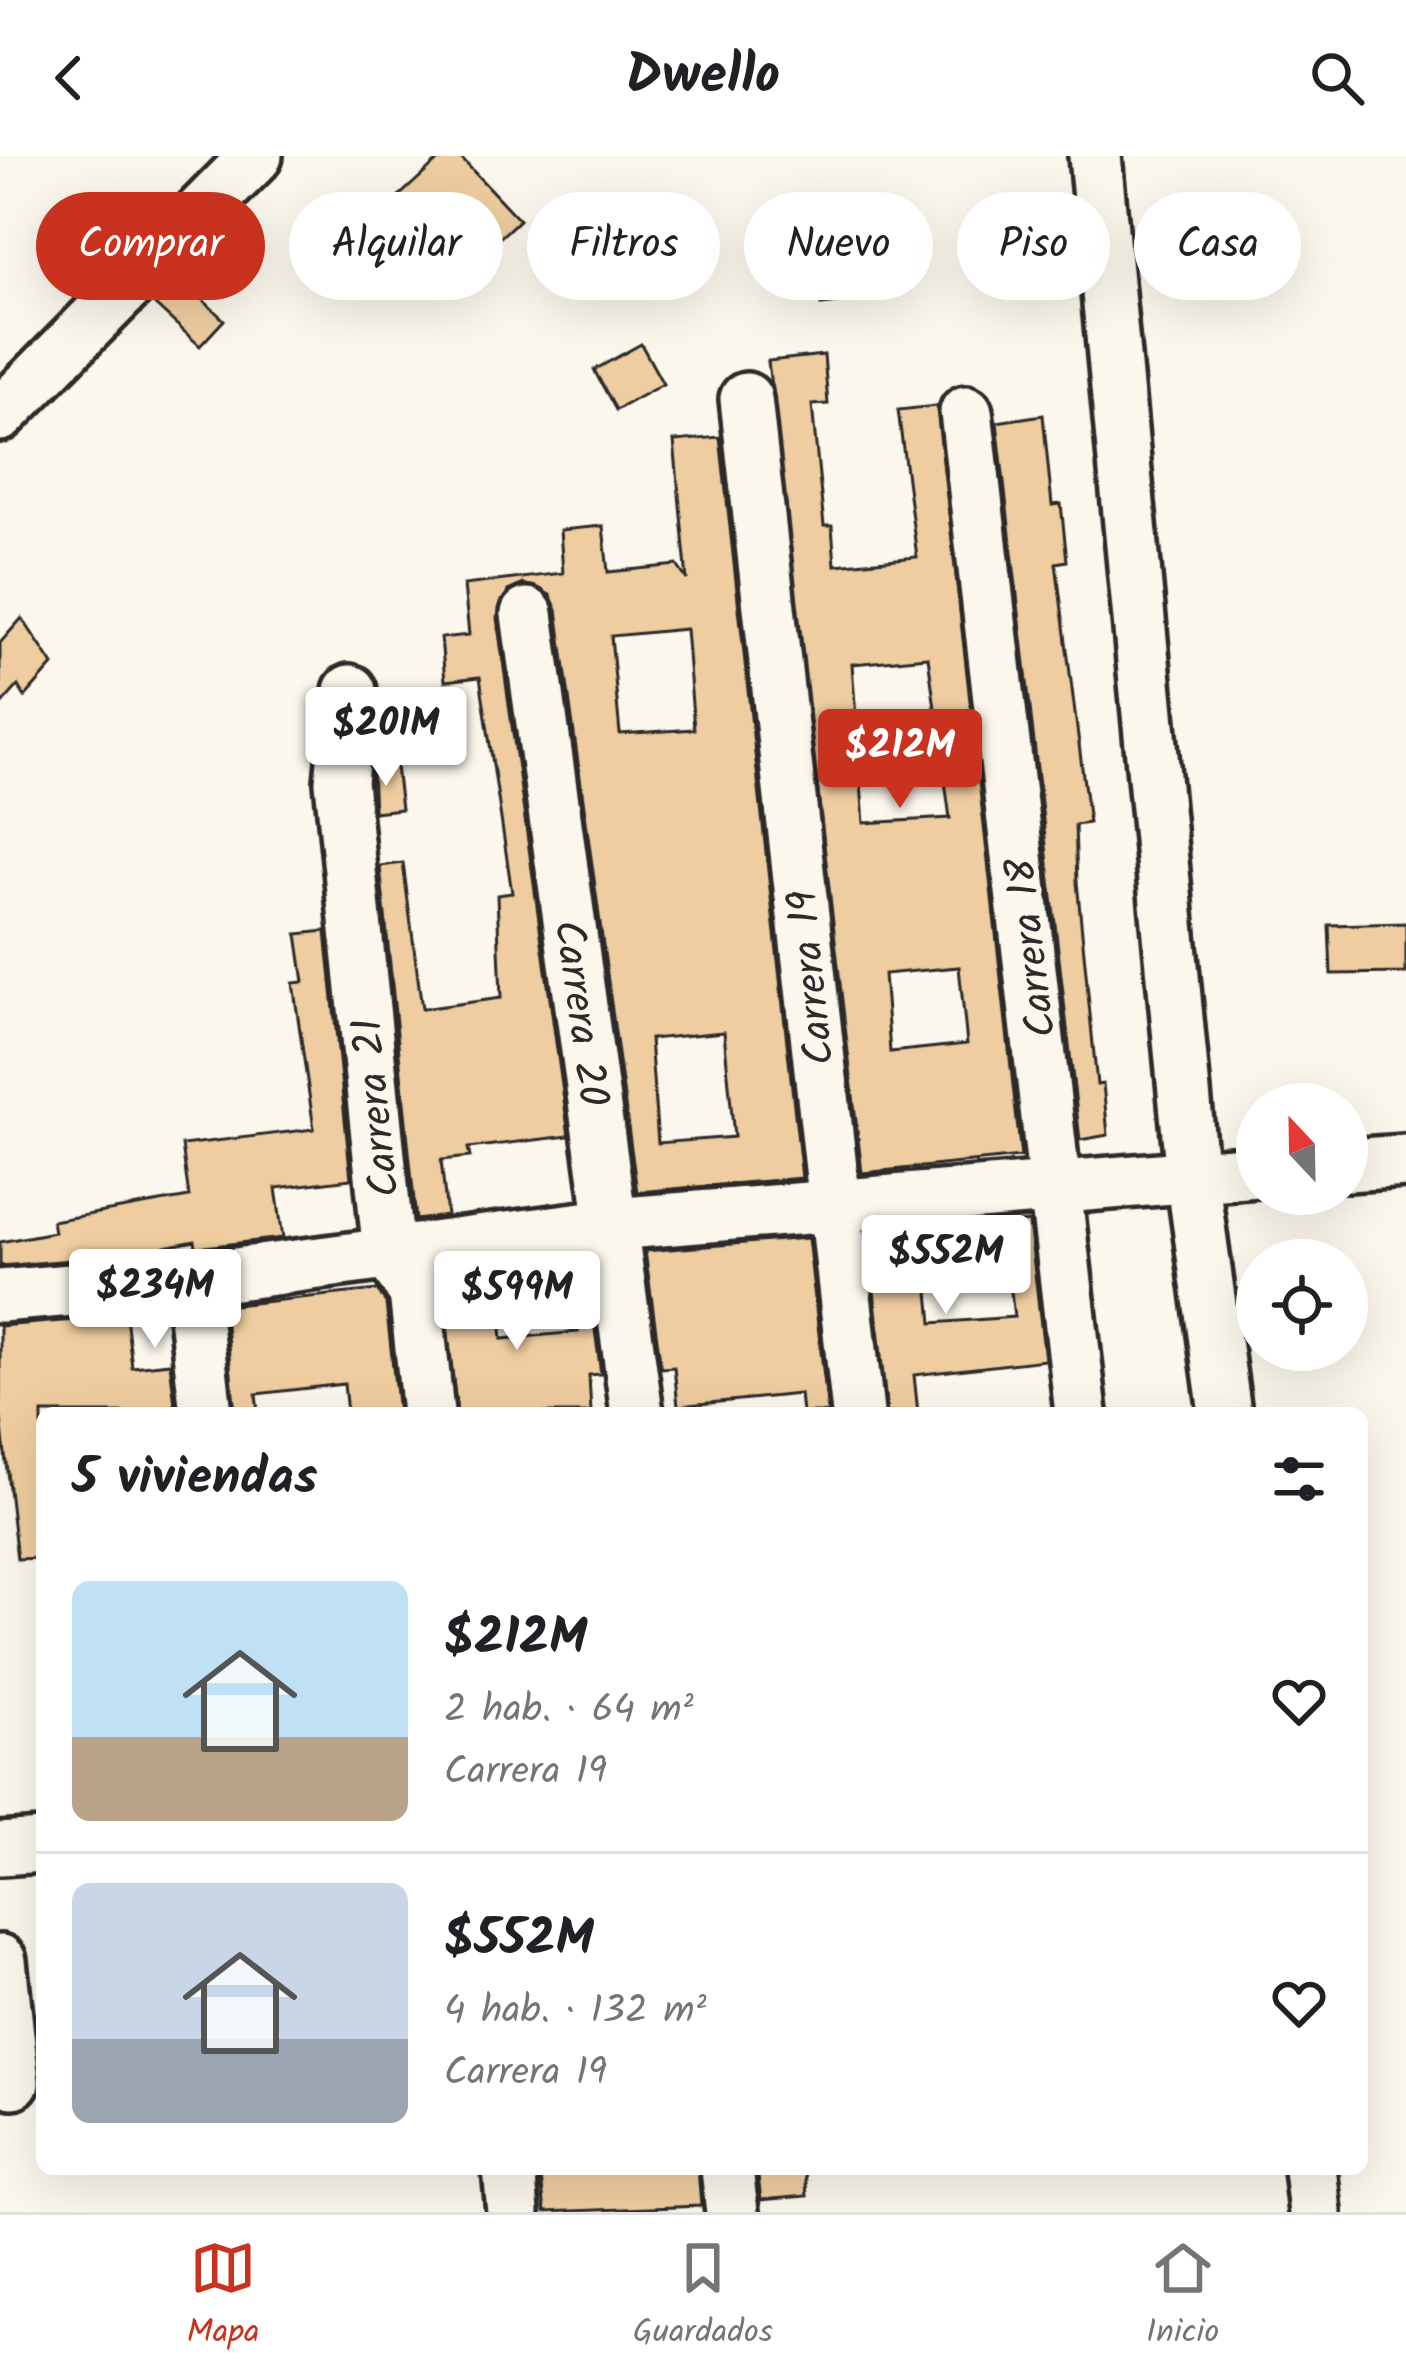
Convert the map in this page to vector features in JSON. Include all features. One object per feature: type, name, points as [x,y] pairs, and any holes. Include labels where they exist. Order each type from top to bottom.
[{"type":"street","points":[[0,415],[256,156]]},
{"type":"street","points":[[1095,156],[1192,1176],[1224,1407]]},
{"type":"street","name":"Carrera 19","points":[[746,399],[856,1407]]},
{"type":"street","name":"Carrera 18","points":[[966,412],[1080,1407]]},
{"type":"street","name":"Carrera 20","points":[[527,614],[636,1407]]},
{"type":"street","name":"Carrera 21","points":[[350,691],[342,794],[389,1254],[415,1292],[427,1407]]},
{"type":"street","points":[[1368,1164],[1406,1161]]},
{"type":"street","points":[[0,1296],[191,1280],[613,1224],[1236,1173]]},
{"type":"street","points":[[191,1280],[205,1407]]},
{"type":"street","points":[[0,1849],[36,1846]]},
{"type":"street","points":[[0,1961],[14,2082]]},
{"type":"street","points":[[510,2175],[513,2212]]},
{"type":"street","points":[[728,2175],[732,2212]]},
{"type":"street","points":[[1311,2175],[1315,2212]]},
{"type":"building","points":[[443,156],[459,156],[493,192],[404,192]]},
{"type":"building","points":[[503,203],[519,220],[503,235]]},
{"type":"building","points":[[203,300],[224,320],[200,346],[153,303]]},
{"type":"building","points":[[820,300],[864,300],[821,305]]},
{"type":"building","points":[[641,344],[663,384],[616,410],[594,370]]},
{"type":"building","points":[[824,355],[828,404],[812,405],[824,526],[832,526],[835,565],[917,557],[898,410],[937,406],[1021,1157],[862,1173],[768,361]],"holes":[[[928,657],[950,818],[864,823],[852,664]],[[959,967],[967,1044],[890,1052],[884,974]]]},
{"type":"building","points":[[1043,415],[1052,505],[1061,504],[1067,561],[1056,563],[1089,823],[1075,825],[1077,882],[1097,1085],[1103,1084],[1108,1135],[1080,1140],[997,422]]},
{"type":"building","points":[[720,437],[802,1178],[637,1192],[557,610],[550,595],[524,584],[508,591],[497,618],[569,1136],[468,1148],[470,1157],[441,1160],[447,1216],[416,1220],[380,866],[403,863],[422,1009],[501,998],[497,895],[512,893],[480,677],[445,681],[441,638],[469,635],[464,585],[563,573],[560,530],[603,526],[608,572],[677,565],[687,580],[674,441]],"holes":[[[686,629],[694,729],[620,734],[611,636]],[[724,1032],[734,1137],[658,1143],[650,1039]]]},
{"type":"building","points":[[22,618],[53,665],[25,697],[18,686],[0,706],[0,643]]},
{"type":"building","points":[[396,766],[401,809],[374,812],[372,769]]},
{"type":"building","points":[[1406,923],[1406,973],[1331,974],[1329,925]]},
{"type":"building","points":[[326,931],[351,1179],[276,1188],[283,1238],[196,1248],[195,1241],[120,1256],[0,1266],[0,1242],[54,1232],[52,1221],[189,1197],[182,1145],[314,1129],[293,983],[304,982],[297,934]]},
{"type":"building","points":[[1029,1222],[1045,1360],[914,1375],[917,1407],[886,1407],[868,1233],[923,1229],[932,1323],[1014,1317],[1003,1225]]},
{"type":"building","points":[[808,1238],[827,1407],[801,1407],[800,1394],[678,1406],[674,1367],[661,1368],[645,1251]]},
{"type":"building","points":[[586,1264],[601,1374],[589,1375],[591,1407],[456,1407],[441,1277],[496,1271],[502,1339],[578,1332],[573,1265]]},
{"type":"building","points":[[377,1290],[386,1303],[397,1407],[346,1407],[344,1384],[256,1394],[257,1407],[234,1407],[224,1306]]},
{"type":"building","points":[[126,1316],[132,1367],[170,1363],[175,1407],[36,1407],[36,1558],[17,1559],[0,1410],[0,1326]]},
{"type":"building","points":[[541,2175],[698,2175],[701,2206],[545,2212]]},
{"type":"building","points":[[758,2175],[805,2175],[807,2196],[761,2200]]}]
